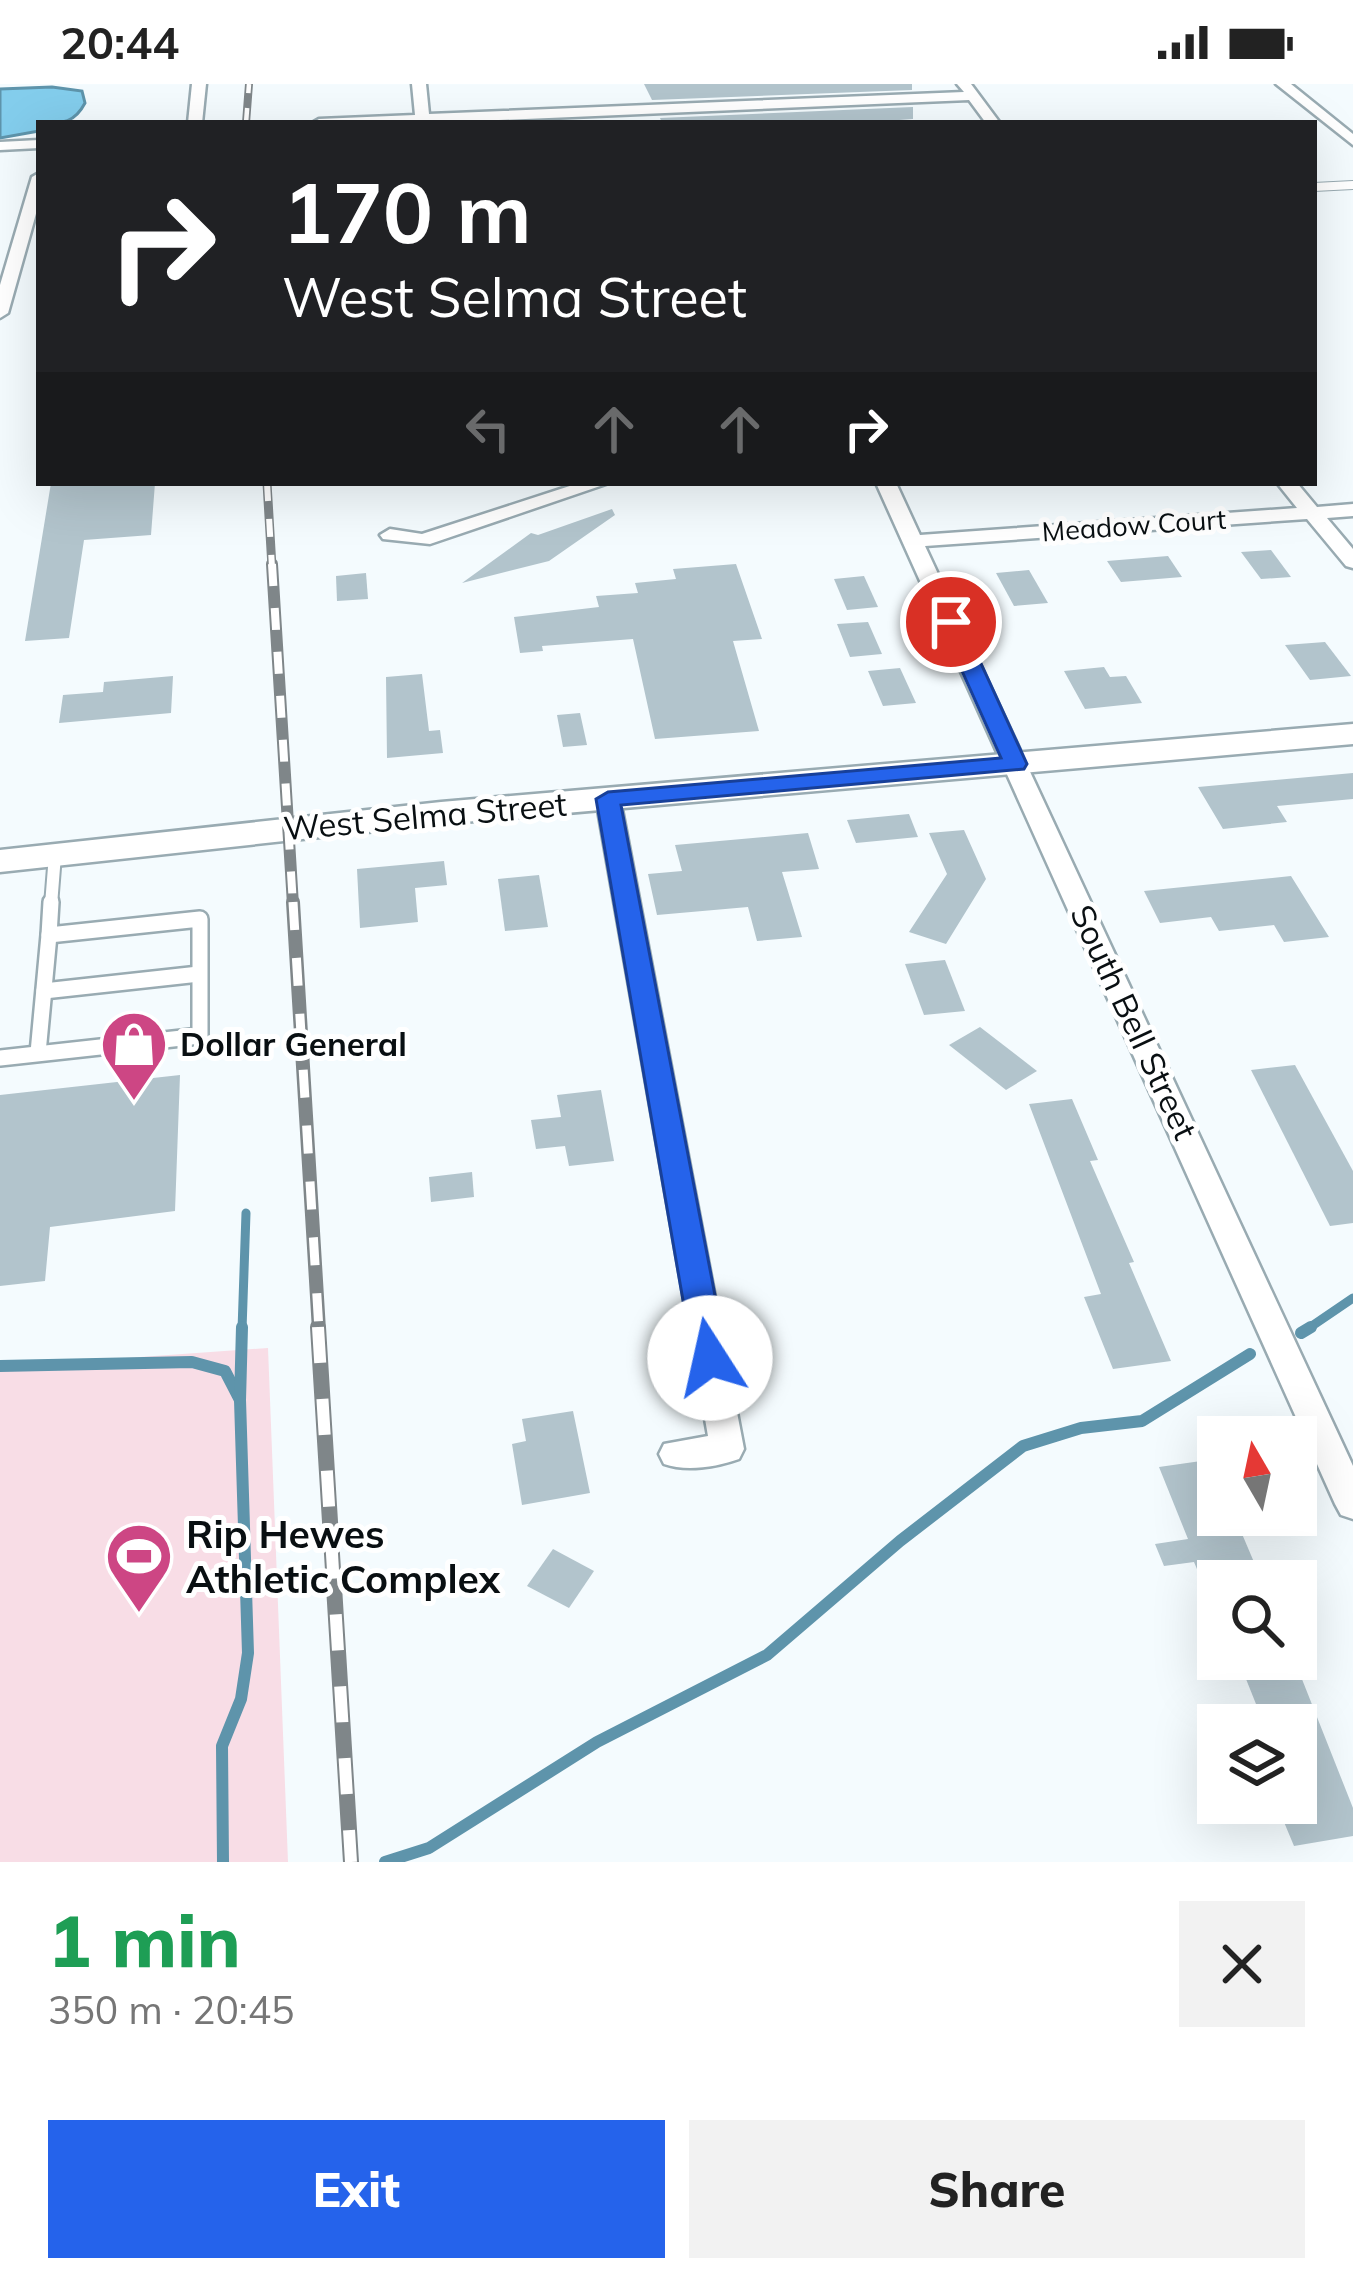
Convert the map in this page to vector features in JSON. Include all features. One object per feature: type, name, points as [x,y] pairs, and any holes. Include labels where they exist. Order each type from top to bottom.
[{"type":"street","points":[[195,120],[199,84]]},
{"type":"street","points":[[419,84],[423,120]]},
{"type":"street","points":[[1283,84],[1353,141]]},
{"type":"street","points":[[441,120],[968,90],[991,120]]},
{"type":"street","points":[[0,146],[36,144]]},
{"type":"street","points":[[0,313],[36,186]]},
{"type":"street","points":[[0,234],[20,233]]},
{"type":"street","points":[[390,535],[423,540],[590,486]]},
{"type":"street","name":"South Bell Street","points":[[887,486],[1353,1504]]},
{"type":"street","points":[[1290,486],[1353,562]]},
{"type":"street","name":"Meadow Court","points":[[914,542],[1353,510]]},
{"type":"street","name":"West Selma Street","points":[[0,861],[608,799],[1353,734]]},
{"type":"street","points":[[608,799],[727,1449],[676,1454]]},
{"type":"lane","points":[[1317,187],[1353,185]]},
{"type":"lane","points":[[38,1053],[55,855]]},
{"type":"lane","points":[[0,1058],[200,1036],[200,919],[50,935]]},
{"type":"lane","points":[[44,991],[199,974]]},
{"type":"shaded area","name":"Rip Hewes Athletic Complex","points":[[268,1348],[288,1862],[0,1862],[0,1367]]},
{"type":"water","points":[[0,89],[82,91],[85,103],[72,119],[36,120],[36,132],[0,138]]},
{"type":"building","points":[[644,84],[912,84],[912,90],[652,100]]},
{"type":"building","points":[[913,107],[913,119],[899,120],[660,118]]},
{"type":"building","points":[[51,486],[155,486],[151,535],[84,540],[69,638],[25,641]]},
{"type":"building","points":[[612,509],[615,515],[549,561],[462,583],[531,533],[538,535]]},
{"type":"building","points":[[1271,550],[1291,577],[1261,579],[1241,552]]},
{"type":"building","points":[[1168,556],[1182,577],[1121,582],[1107,561]]},
{"type":"building","points":[[736,564],[762,639],[733,641],[759,731],[655,739],[633,639],[542,646],[543,651],[520,653],[514,617],[599,607],[596,596],[638,593],[635,583],[676,579],[673,569]]},
{"type":"building","points":[[1029,570],[1048,603],[1014,606],[996,573]]},
{"type":"building","points":[[366,573],[368,599],[337,601],[336,576]]},
{"type":"building","points":[[864,576],[878,607],[847,610],[834,579]]},
{"type":"building","points":[[868,622],[882,654],[850,657],[837,624]]},
{"type":"building","points":[[1325,642],[1351,676],[1310,680],[1285,645]]},
{"type":"building","points":[[1104,667],[1110,677],[1126,676],[1142,703],[1085,709],[1064,671]]},
{"type":"building","points":[[900,668],[916,703],[883,706],[868,671]]},
{"type":"building","points":[[422,674],[429,731],[440,730],[443,753],[387,758],[386,677]]},
{"type":"building","points":[[173,676],[171,713],[59,723],[63,695],[103,692],[104,682]]},
{"type":"building","points":[[580,713],[587,745],[563,747],[557,715]]},
{"type":"building","points":[[1353,773],[1353,799],[1277,806],[1287,822],[1223,829],[1198,787]]},
{"type":"building","points":[[909,814],[918,837],[856,843],[847,820]]},
{"type":"building","points":[[964,830],[986,879],[946,944],[909,932],[947,874],[929,833]]},
{"type":"building","points":[[808,833],[819,869],[782,872],[802,937],[757,941],[748,907],[657,915],[648,874],[682,871],[675,845]]},
{"type":"building","points":[[444,861],[447,885],[415,888],[418,922],[360,928],[357,869]]},
{"type":"building","points":[[539,875],[548,927],[505,931],[498,879]]},
{"type":"building","points":[[1291,876],[1329,937],[1284,942],[1274,925],[1219,931],[1211,917],[1160,923],[1144,891]]},
{"type":"building","points":[[945,960],[965,1011],[924,1015],[905,964]]},
{"type":"building","points":[[980,1027],[1037,1071],[1006,1090],[949,1045]]},
{"type":"building","points":[[1295,1065],[1353,1171],[1353,1223],[1330,1226],[1251,1070]]},
{"type":"building","points":[[180,1075],[175,1211],[50,1227],[45,1281],[0,1286],[0,1095]]},
{"type":"building","points":[[601,1090],[614,1161],[569,1166],[565,1146],[536,1149],[531,1120],[561,1117],[557,1095]]},
{"type":"building","points":[[1072,1099],[1098,1160],[1090,1161],[1171,1361],[1113,1369],[1084,1297],[1101,1294],[1029,1104]]},
{"type":"building","points":[[472,1172],[474,1197],[431,1202],[429,1177]]},
{"type":"building","points":[[573,1411],[590,1493],[522,1505],[512,1444],[526,1441],[522,1419]]},
{"type":"building","points":[[1197,1462],[1197,1536],[1243,1536],[1253,1560],[1197,1560],[1197,1569],[1194,1562],[1164,1566],[1155,1544],[1188,1539],[1159,1467]]},
{"type":"building","points":[[553,1549],[594,1571],[569,1608],[527,1586]]},
{"type":"building","points":[[1246,1680],[1302,1680],[1312,1704],[1256,1704]]},
{"type":"building","points":[[1317,1717],[1353,1808],[1353,1836],[1294,1846],[1285,1824],[1317,1824]]},
{"type":"waterway","points":[[242,1330],[246,1213]]},
{"type":"waterway","points":[[1306,1330],[1353,1298]]},
{"type":"waterway","points":[[240,1400],[242,1327]]},
{"type":"waterway","points":[[1306,1330],[1311,1327]]},
{"type":"waterway","points":[[1301,1333],[1306,1330]]},
{"type":"waterway","points":[[385,1862],[429,1848],[597,1742],[767,1655],[900,1541],[1023,1446],[1081,1428],[1142,1421],[1250,1354]]},
{"type":"waterway","points":[[0,1366],[192,1362],[225,1371],[240,1400]]},
{"type":"waterway","points":[[223,1862],[222,1746],[241,1699],[248,1653],[240,1400]]},
{"type":"railway","points":[[246,120],[249,84]]},
{"type":"railway","points":[[267,486],[272,567]]},
{"type":"railway","points":[[272,564],[293,905]]},
{"type":"railway","points":[[293,902],[319,1330]]},
{"type":"railway","points":[[318,1327],[351,1862]]},
{"type":"place","name":"Dollar General","points":[[134,1103]]},
{"type":"place","name":"Rip Hewes Athletic Complex","points":[[139,1615]]},
{"type":"route","points":[[710,1358],[608,799],[1016,764],[951,622]]}]
